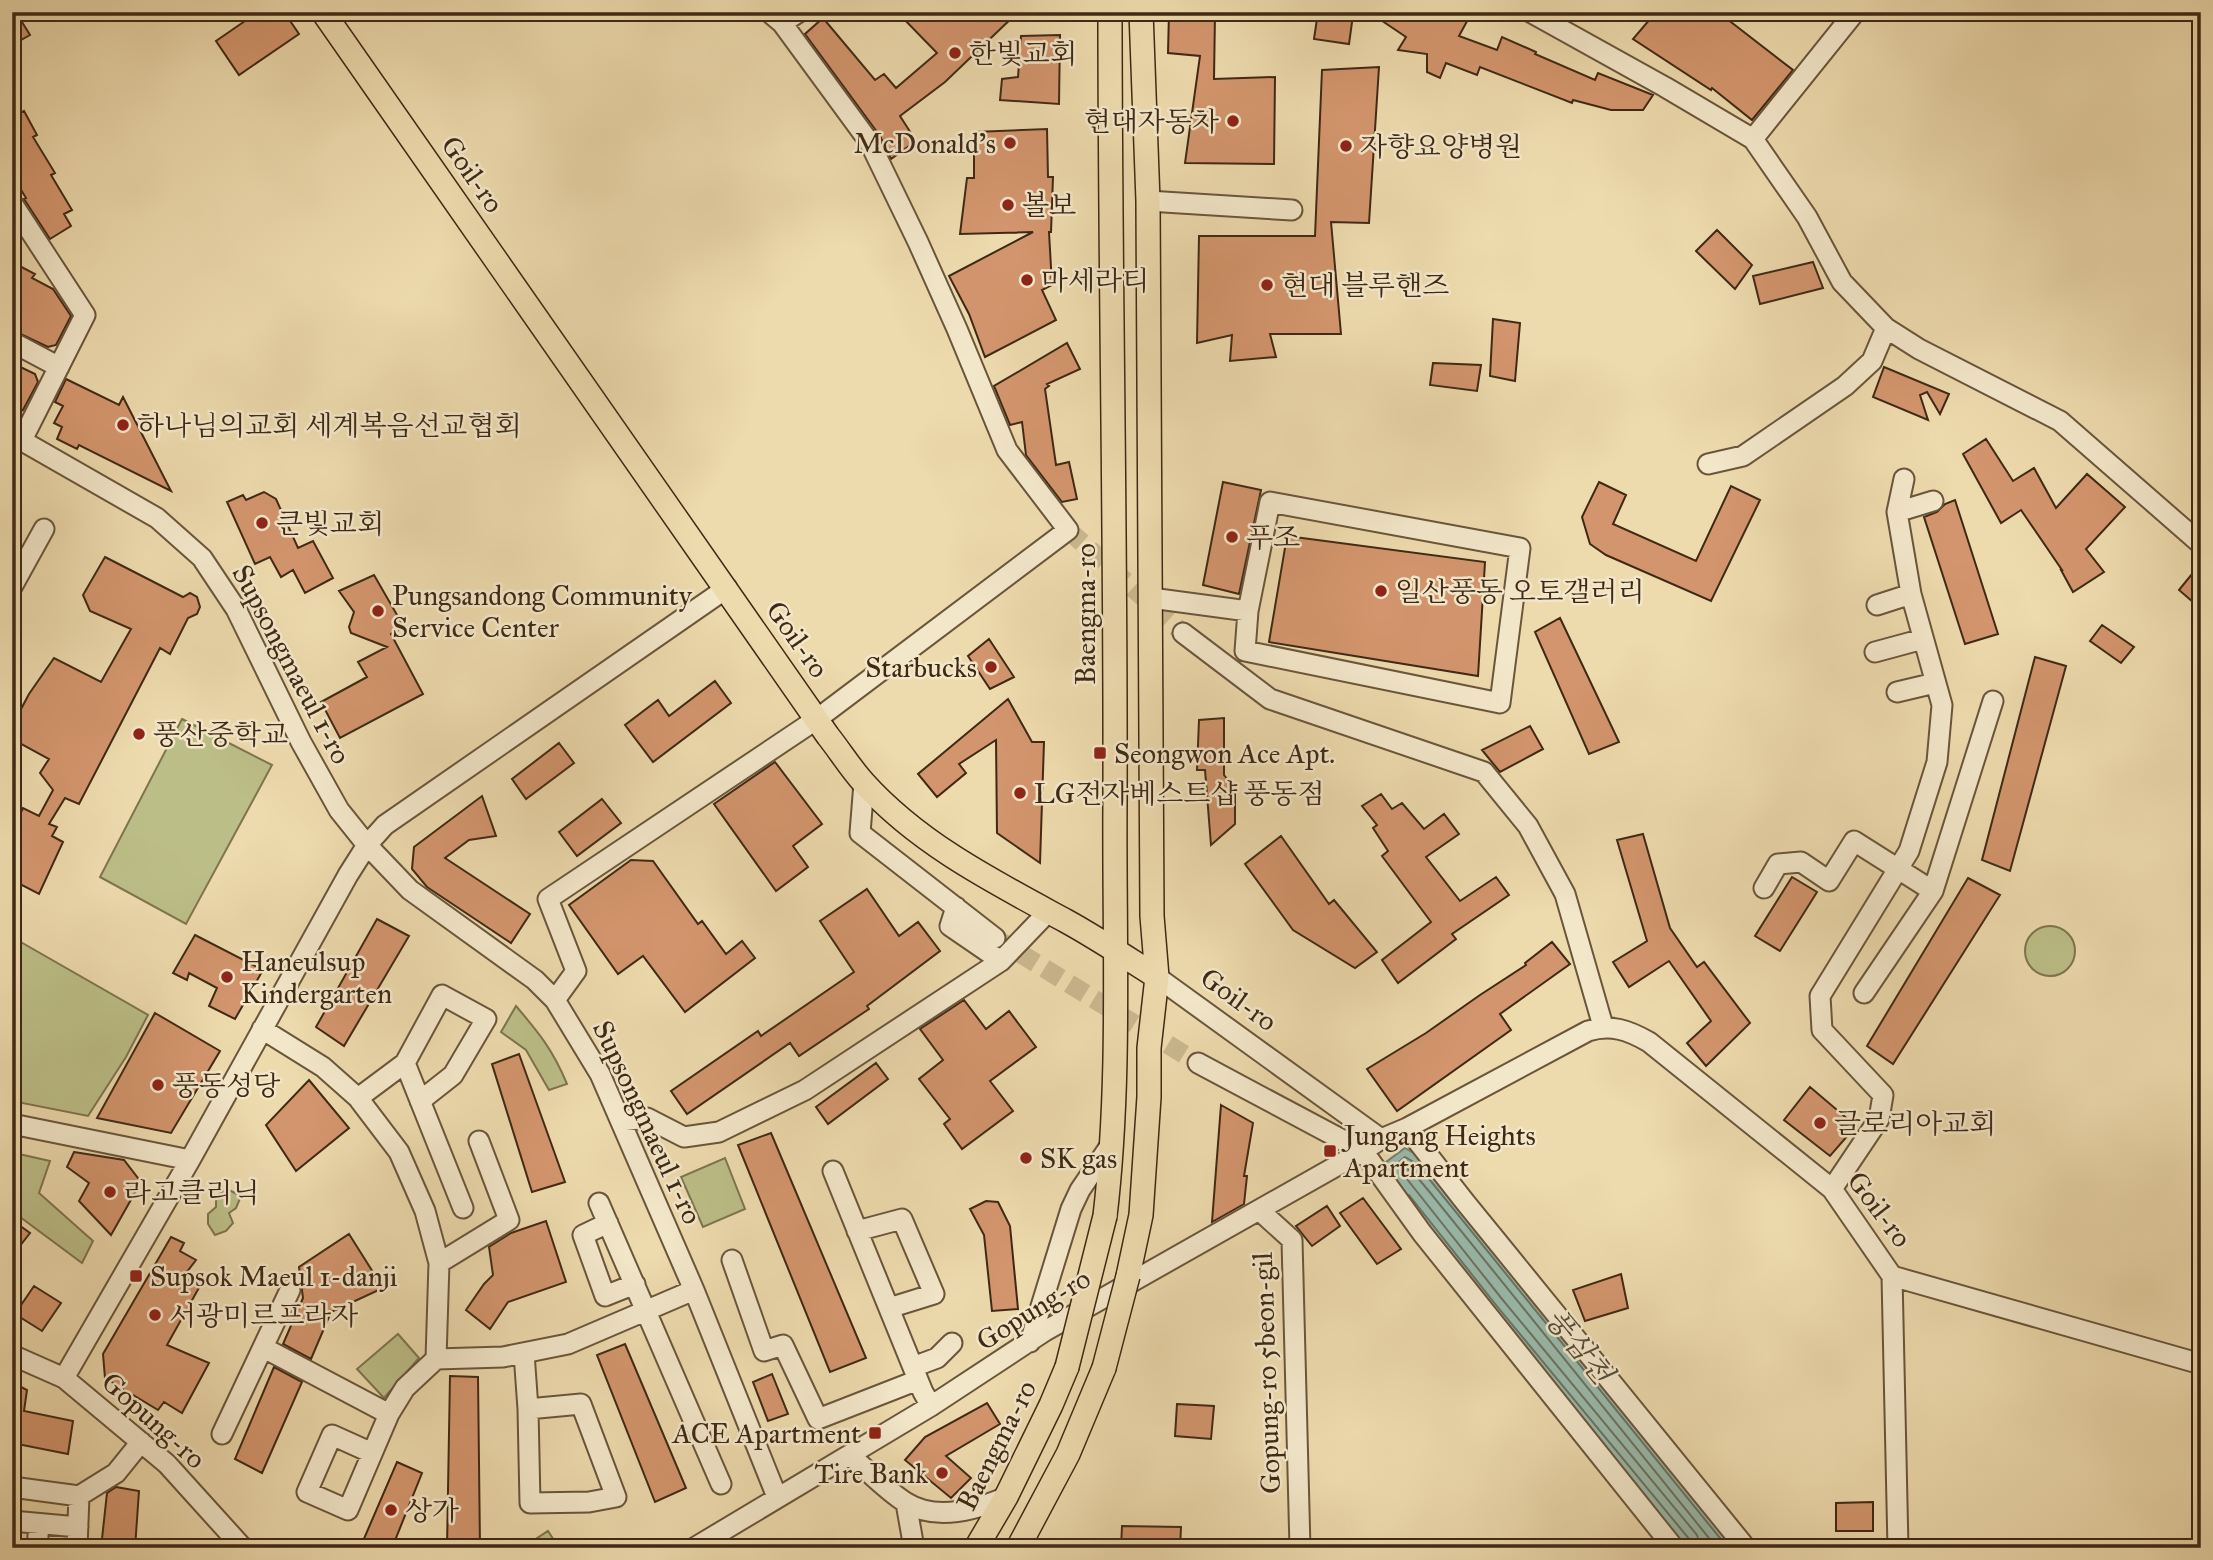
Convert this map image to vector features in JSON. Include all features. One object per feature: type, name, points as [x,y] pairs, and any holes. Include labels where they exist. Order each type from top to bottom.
[{"type":"main road","name":"Goil-ro","points":[[323,12],[864,783],[907,823],[952,856],[999,886],[1157,976]]},
{"type":"main road","name":"Baengma-ro","points":[[976,1548],[1006,1497],[1067,1367],[1105,1216],[1112,1143],[1115,594],[1110,12]]},
{"type":"main road","points":[[1018,1548],[1068,1454],[1104,1368],[1141,1215],[1149,1097],[1149,1048],[1157,976],[1153,916],[1148,201],[1141,12]]},
{"type":"street","points":[[555,1000],[576,971],[548,899],[817,719],[1068,530],[1007,450],[952,317],[870,144],[775,18],[799,12]]},
{"type":"street","points":[[1530,12],[1665,86],[1753,139],[1807,217],[1842,282],[1886,328],[1919,349],[2060,421],[2198,537]]},
{"type":"street","points":[[1753,139],[1855,12]]},
{"type":"street","points":[[1148,201],[1292,210]]},
{"type":"street","points":[[12,203],[85,315],[59,367],[17,438]]},
{"type":"street","points":[[1708,464],[1743,456],[1845,386],[1872,361],[1886,328]]},
{"type":"street","points":[[12,342],[59,367]]},
{"type":"street","name":"Supsongmaeul 1-ro","points":[[17,438],[157,518],[202,558],[236,609],[301,742],[339,810],[367,845],[410,890],[535,980],[555,1000],[600,1074],[621,1121],[694,1290],[777,1497]]},
{"type":"street","points":[[1832,1189],[1880,1119],[1883,1095],[1822,1030],[1820,996],[1909,851],[1937,762],[1942,705],[1911,594],[1897,512],[1904,479]]},
{"type":"street","points":[[1897,512],[1933,500]]},
{"type":"street","points":[[1270,502],[1520,548],[1500,703],[1245,651],[1248,611],[1270,502]]},
{"type":"street","points":[[12,587],[44,528]]},
{"type":"street","points":[[64,1378],[367,845],[385,825],[727,589]]},
{"type":"street","points":[[1877,605],[1911,594]]},
{"type":"street","points":[[1151,598],[1248,611]]},
{"type":"street","points":[[1183,633],[1270,699],[1484,772],[1528,826],[1565,894],[1603,1026],[1588,1031],[1407,1128],[1746,1548]]},
{"type":"street","points":[[1875,652],[1923,639]]},
{"type":"street","points":[[1897,692],[1935,683]]},
{"type":"street","points":[[1864,993],[1933,891],[1993,701]]},
{"type":"street","points":[[864,783],[860,833],[995,938]]},
{"type":"street","points":[[1764,888],[1778,864],[1801,862],[1829,881],[1854,841],[1933,891]]},
{"type":"street","points":[[956,907],[950,926],[1001,961]]},
{"type":"street","points":[[621,1121],[647,1118],[684,1137],[719,1132],[805,1090],[1001,961],[1048,912]]},
{"type":"street","name":"Goil-ro","points":[[1157,976],[1381,1139]]},
{"type":"street","points":[[358,1098],[405,1063],[442,995],[486,1019],[453,1075],[420,1101]]},
{"type":"street","name":"Goil-ro","points":[[1603,1026],[1634,1033],[1649,1042],[1832,1189],[1892,1276],[2201,1364]]},
{"type":"street","points":[[262,1029],[323,1067],[358,1098],[399,1152],[425,1211],[439,1263],[436,1359]]},
{"type":"street","points":[[405,1063],[463,1208]]},
{"type":"street","points":[[1198,1063],[1363,1151],[1422,1233],[1674,1548]]},
{"type":"street","points":[[12,1124],[190,1160]]},
{"type":"street","name":"Gopung-ro","points":[[694,1548],[851,1456],[1030,1342],[1381,1139],[1407,1128]]},
{"type":"street","points":[[439,1263],[509,1220],[479,1141]]},
{"type":"street","points":[[1030,1342],[1071,1209],[1080,1190],[1112,1143]]},
{"type":"street","points":[[832,1171],[931,1406]]},
{"type":"street","points":[[599,1203],[722,1484]]},
{"type":"street","name":"Gopung-ro 5beon-gil","points":[[1259,1210],[1292,1240],[1300,1548]]},
{"type":"street","points":[[857,1231],[902,1219],[934,1294],[889,1308]]},
{"type":"street","points":[[608,1223],[583,1235],[605,1296],[635,1284]]},
{"type":"street","points":[[732,1259],[764,1352],[783,1345],[818,1419],[916,1373],[952,1343]]},
{"type":"street","points":[[1892,1276],[1898,1548]]},
{"type":"street","points":[[222,1434],[290,1290]]},
{"type":"street","points":[[372,1453],[389,1414],[405,1388],[436,1359],[503,1357],[568,1344],[694,1290]]},
{"type":"street","points":[[264,1349],[389,1414]]},
{"type":"street","points":[[524,1353],[530,1503],[589,1502],[615,1497],[581,1404],[528,1409]]},
{"type":"street","name":"Gopung-ro","points":[[12,1355],[64,1378],[167,1464],[243,1548]]},
{"type":"street","points":[[12,1488],[79,1496],[116,1473],[141,1443]]},
{"type":"street","points":[[851,1456],[906,1503],[930,1511],[956,1513],[988,1505],[1006,1497]]},
{"type":"street","points":[[77,1548],[79,1496]]},
{"type":"street","points":[[906,1503],[914,1548]]},
{"type":"street","points":[[12,1521],[78,1527]]},
{"type":"street","points":[[37,1548],[39,1524]]},
{"type":"green space","points":[[182,719],[272,765],[186,924],[100,877]]},
{"type":"green space","points":[[2050,926],[2068,933],[2075,951],[2068,969],[2050,976],[2032,969],[2025,951],[2032,933]]},
{"type":"green space","points":[[12,937],[148,1015],[126,1057],[88,1116],[12,1101]]},
{"type":"green space","points":[[516,1006],[545,1042],[567,1084],[549,1090],[526,1050],[501,1032]]},
{"type":"green space","points":[[19,1154],[50,1161],[39,1193],[93,1241],[82,1263],[12,1211],[12,1186]]},
{"type":"green space","points":[[725,1158],[745,1209],[703,1227],[681,1177]]},
{"type":"green space","points":[[227,1189],[241,1196],[236,1208],[229,1213],[233,1223],[226,1231],[215,1235],[208,1224],[208,1214],[216,1207],[216,1196]]},
{"type":"green space","points":[[398,1334],[419,1358],[384,1398],[357,1369]]},
{"type":"green space","points":[[548,1531],[559,1548],[522,1548]]},
{"type":"water","points":[[1405,1148],[1422,1158],[1737,1548],[1687,1548],[1615,1462],[1378,1168]]},
{"type":"building","points":[[258,12],[284,12],[299,34],[239,75],[216,41]]},
{"type":"building","points":[[897,12],[1018,12],[945,82],[900,116],[916,141],[891,159],[880,136],[805,34],[823,18],[875,80],[884,74],[896,88],[937,53]]},
{"type":"building","name":"현대자동차","points":[[1169,12],[1215,14],[1214,79],[1275,77],[1274,164],[1185,163],[1200,56],[1168,53]]},
{"type":"building","points":[[1318,12],[1353,15],[1349,44],[1314,39]]},
{"type":"building","points":[[1369,12],[1472,12],[1459,36],[1497,50],[1502,37],[1595,80],[1598,73],[1653,95],[1643,110],[1611,110],[1573,100],[1572,103],[1480,67],[1477,75],[1446,63],[1440,78],[1427,72],[1427,54],[1398,50],[1406,37]]},
{"type":"building","points":[[1656,12],[1718,12],[1793,70],[1752,120],[1712,88],[1711,90],[1633,39]]},
{"type":"building","points":[[22,22],[30,35],[12,45],[12,28]]},
{"type":"building","points":[[1060,35],[1059,104],[1000,100],[1002,79],[1018,77],[1021,36]]},
{"type":"building","name":"현대 블루핸즈","points":[[1379,67],[1369,223],[1331,222],[1341,334],[1270,334],[1276,357],[1230,361],[1232,335],[1197,343],[1199,236],[1315,236],[1322,70]]},
{"type":"building","points":[[24,111],[37,135],[33,137],[55,173],[51,175],[72,210],[64,214],[71,226],[50,239],[12,175],[12,118]]},
{"type":"building","points":[[1047,129],[1048,177],[1053,177],[1049,232],[1052,285],[1042,290],[1056,320],[985,357],[969,314],[949,276],[1033,232],[960,234],[967,178],[974,178],[974,132]]},
{"type":"building","points":[[1717,230],[1752,265],[1735,289],[1696,251]]},
{"type":"building","points":[[12,262],[35,274],[32,278],[53,289],[71,316],[56,345],[48,347],[12,330]]},
{"type":"building","points":[[1813,262],[1823,288],[1760,304],[1753,276]]},
{"type":"building","points":[[1493,319],[1520,323],[1515,381],[1490,376]]},
{"type":"building","points":[[1067,343],[1080,369],[1047,384],[1049,386],[1045,389],[1056,465],[1069,462],[1077,499],[1062,502],[1026,455],[1022,422],[1010,425],[994,386]]},
{"type":"building","points":[[12,363],[35,374],[38,382],[23,410],[12,416]]},
{"type":"building","points":[[1433,363],[1481,365],[1477,391],[1430,385]]},
{"type":"building","points":[[1884,367],[1949,394],[1940,414],[1927,392],[1920,395],[1928,420],[1873,397]]},
{"type":"building","points":[[66,379],[119,405],[123,397],[171,491],[79,445],[77,449],[57,439],[62,427],[54,423],[63,406],[55,402]]},
{"type":"building","points":[[1986,439],[2013,481],[2034,468],[2056,508],[2087,474],[2125,507],[2086,549],[2104,572],[2073,592],[2062,570],[2021,510],[2001,523],[1963,454]]},
{"type":"building","name":"푸조","points":[[1223,482],[1261,490],[1239,594],[1203,585]]},
{"type":"building","points":[[1599,482],[1626,495],[1613,524],[1696,561],[1731,486],[1760,500],[1711,601],[1606,555],[1590,544],[1582,517]]},
{"type":"building","name":"큰빛교회","points":[[264,492],[276,499],[298,548],[313,541],[333,578],[305,593],[293,570],[281,577],[270,557],[255,564],[227,502],[243,495],[246,500]]},
{"type":"building","points":[[1955,500],[1998,634],[1965,644],[1924,517]]},
{"type":"building","name":"일산풍동 오토갤러리","points":[[1287,536],[1485,562],[1478,676],[1269,642]]},
{"type":"building","points":[[105,557],[183,597],[190,593],[197,597],[200,607],[197,614],[188,618],[170,654],[160,648],[79,804],[65,798],[49,824],[57,827],[52,836],[63,842],[39,894],[12,880],[12,817],[18,819],[23,808],[39,816],[53,790],[40,773],[49,759],[12,737],[20,711],[29,694],[54,658],[101,682],[131,629],[90,611],[83,595]]},
{"type":"building","points":[[2192,574],[2201,582],[2201,609],[2179,590]]},
{"type":"building","points":[[374,575],[404,627],[391,634],[423,694],[340,738],[321,702],[367,677],[358,662],[387,647],[351,633],[349,627],[354,612],[339,591]]},
{"type":"building","points":[[1560,618],[1619,742],[1589,754],[1535,632]]},
{"type":"building","points":[[2102,625],[2134,647],[2121,663],[2090,641]]},
{"type":"building","name":"Starbucks","points":[[989,639],[1014,677],[990,689],[968,656]]},
{"type":"building","points":[[2035,657],[2066,666],[2010,871],[1982,860]]},
{"type":"building","points":[[715,681],[731,703],[653,762],[625,725],[658,700],[669,716]]},
{"type":"building","points":[[1008,699],[1032,742],[1044,742],[1040,863],[997,833],[996,740],[959,764],[966,773],[937,797],[918,774]]},
{"type":"building","points":[[1224,718],[1224,775],[1235,789],[1235,824],[1211,845],[1205,770],[1197,770],[1199,720]]},
{"type":"building","points":[[1530,726],[1543,749],[1500,772],[1482,750]]},
{"type":"building","points":[[559,743],[574,763],[526,799],[512,779]]},
{"type":"building","points":[[775,762],[822,824],[793,846],[808,867],[776,891],[714,804]]},
{"type":"building","points":[[1381,794],[1392,809],[1402,803],[1424,829],[1444,814],[1459,834],[1426,857],[1460,901],[1496,877],[1509,895],[1452,934],[1456,939],[1398,983],[1382,960],[1431,922],[1382,856],[1388,851],[1373,828],[1377,825],[1362,806]]},
{"type":"building","points":[[482,796],[496,836],[469,840],[445,858],[530,914],[511,943],[427,887],[412,869],[414,847]]},
{"type":"building","points":[[602,799],[621,823],[577,856],[559,832]]},
{"type":"building","points":[[1643,834],[1670,928],[1697,967],[1704,962],[1750,1023],[1706,1066],[1687,1043],[1711,1021],[1669,961],[1629,987],[1613,962],[1647,941],[1617,840]]},
{"type":"building","points":[[1281,836],[1329,904],[1334,900],[1377,952],[1355,968],[1293,930],[1245,864]]},
{"type":"building","points":[[631,860],[653,861],[698,924],[702,921],[726,954],[742,941],[755,958],[685,1012],[643,956],[618,974],[569,905]]},
{"type":"building","points":[[1792,877],[1817,892],[1780,951],[1755,936]]},
{"type":"building","points":[[1968,878],[2000,895],[1893,1064],[1867,1046]]},
{"type":"building","points":[[867,889],[899,936],[918,922],[940,951],[867,1006],[869,1009],[799,1056],[790,1043],[687,1114],[671,1091],[758,1031],[761,1036],[854,972],[820,921]]},
{"type":"building","points":[[377,919],[409,936],[344,1046],[316,1027]]},
{"type":"building","name":"Haneulsup Kindergarten","points":[[195,935],[263,970],[235,1019],[209,1006],[217,988],[189,973],[187,980],[173,973]]},
{"type":"building","points":[[1552,942],[1570,964],[1500,1014],[1511,1030],[1397,1111],[1367,1069],[1426,1033],[1526,965],[1525,963]]},
{"type":"building","points":[[964,1000],[986,1029],[1009,1011],[1036,1047],[990,1081],[1013,1111],[962,1149],[944,1124],[950,1119],[919,1079],[943,1060],[920,1029]]},
{"type":"building","name":"풍동성당","points":[[155,1013],[220,1051],[171,1133],[97,1118]]},
{"type":"building","points":[[519,1054],[565,1182],[532,1192],[492,1064]]},
{"type":"building","points":[[876,1063],[888,1079],[828,1124],[816,1107]]},
{"type":"building","points":[[309,1080],[349,1128],[296,1171],[266,1125]]},
{"type":"building","name":"글로리아교회","points":[[1810,1087],[1856,1126],[1830,1156],[1784,1120]]},
{"type":"building","points":[[1221,1105],[1253,1123],[1244,1176],[1247,1176],[1244,1204],[1212,1222]]},
{"type":"building","points":[[771,1133],[866,1358],[830,1372],[738,1145]]},
{"type":"building","name":"라고클리닉","points":[[74,1152],[124,1160],[141,1182],[111,1235],[79,1201],[89,1183],[67,1167]]},
{"type":"building","points":[[1363,1198],[1401,1249],[1377,1264],[1340,1213]]},
{"type":"building","points":[[986,1201],[998,1202],[1010,1226],[1018,1309],[992,1311],[984,1235],[970,1209]]},
{"type":"building","points":[[1327,1206],[1340,1226],[1312,1246],[1296,1226]]},
{"type":"building","points":[[12,1220],[30,1233],[12,1256]]},
{"type":"building","points":[[546,1221],[566,1282],[508,1302],[490,1329],[466,1310],[493,1275],[489,1247],[511,1233]]},
{"type":"building","points":[[349,1234],[383,1288],[331,1312],[311,1359],[283,1344],[303,1298],[299,1267]]},
{"type":"building","name":"서광미르프라자","points":[[171,1237],[184,1243],[180,1251],[196,1260],[183,1277],[200,1286],[167,1345],[209,1363],[182,1413],[164,1402],[158,1410],[105,1378],[103,1354]]},
{"type":"building","points":[[1621,1274],[1628,1308],[1585,1321],[1573,1290]]},
{"type":"building","points":[[34,1286],[61,1303],[42,1331],[15,1314]]},
{"type":"building","points":[[625,1344],[686,1488],[655,1502],[597,1355]]},
{"type":"building","points":[[274,1367],[302,1382],[262,1473],[235,1459]]},
{"type":"building","points":[[772,1374],[788,1414],[768,1421],[753,1382]]},
{"type":"building","points":[[450,1376],[478,1377],[480,1548],[447,1548]]},
{"type":"building","points":[[12,1382],[27,1390],[24,1411],[73,1421],[68,1454],[12,1443]]},
{"type":"building","points":[[987,1403],[1000,1424],[946,1456],[971,1478],[951,1498],[905,1460],[925,1437]]},
{"type":"building","points":[[1177,1404],[1214,1406],[1211,1439],[1175,1436]]},
{"type":"building","name":"상가","points":[[397,1462],[422,1473],[392,1548],[360,1548]]},
{"type":"building","points":[[116,1487],[139,1491],[135,1548],[101,1548],[107,1493]]},
{"type":"building","points":[[1873,1502],[1873,1531],[1836,1531],[1836,1503]]},
{"type":"building","points":[[1122,1526],[1181,1527],[1180,1548],[1121,1548]]},
{"type":"tunnel","points":[[1068,530],[1183,633]]},
{"type":"tunnel","points":[[995,938],[1198,1063]]},
{"type":"place","name":"한빛교회","points":[[955,53]]},
{"type":"place","name":"현대자동차","points":[[1233,121]]},
{"type":"place","name":"McDonald's","points":[[1010,143]]},
{"type":"place","name":"자향요양병원","points":[[1346,146]]},
{"type":"place","name":"볼보","points":[[1008,205]]},
{"type":"place","name":"마세라티","points":[[1027,280]]},
{"type":"place","name":"현대 블루핸즈","points":[[1267,285]]},
{"type":"place","name":"하나님의교회 세계복음선교협회","points":[[123,425]]},
{"type":"place","name":"큰빛교회","points":[[262,523]]},
{"type":"place","name":"푸조","points":[[1232,537]]},
{"type":"place","name":"일산풍동 오토갤러리","points":[[1381,591]]},
{"type":"place","name":"Pungsandong Community Service Center","points":[[378,611]]},
{"type":"place","name":"Starbucks","points":[[991,667]]},
{"type":"place","name":"풍산중학교","points":[[139,734]]},
{"type":"place","name":"Seongwon Ace Apt.","points":[[1100,753]]},
{"type":"place","name":"LG전자베스트샵 풍동점","points":[[1020,793]]},
{"type":"place","name":"Haneulsup Kindergarten","points":[[227,977]]},
{"type":"place","name":"풍동성당","points":[[158,1085]]},
{"type":"place","name":"글로리아교회","points":[[1820,1123]]},
{"type":"place","name":"Jungang Heights Apartment","points":[[1330,1151]]},
{"type":"place","name":"SK gas","points":[[1026,1158]]},
{"type":"place","name":"라고클리닉","points":[[110,1192]]},
{"type":"place","name":"Supsok Maeul 1-danji","points":[[136,1276]]},
{"type":"place","name":"서광미르프라자","points":[[155,1315]]},
{"type":"place","name":"ACE Apartment","points":[[875,1433]]},
{"type":"place","name":"Tire Bank","points":[[942,1473]]},
{"type":"place","name":"상가","points":[[391,1510]]},
{"type":"water label","name":"풍삼천","points":[[1579,1346]]}]
